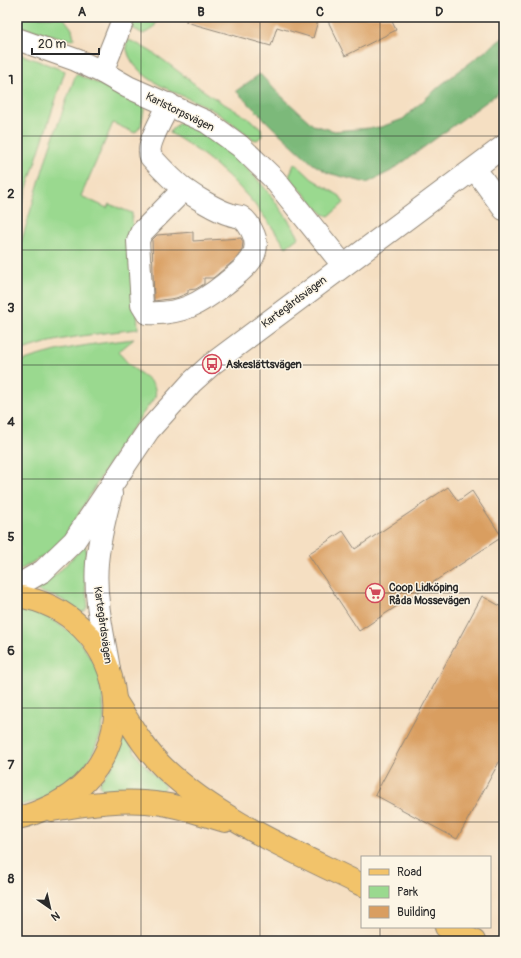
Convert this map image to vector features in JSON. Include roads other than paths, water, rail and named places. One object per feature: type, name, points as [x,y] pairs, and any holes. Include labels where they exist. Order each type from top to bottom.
[{"type":"main road","points":[[17,596],[32,598],[50,604],[80,625],[93,639],[109,670],[115,700],[112,731],[107,747],[90,776],[65,798],[22,817]]},
{"type":"main road","points":[[115,700],[137,735],[164,768],[205,800],[247,827],[361,884]]},
{"type":"main road","points":[[22,817],[77,806],[139,801],[164,804],[247,827]]},
{"type":"main road","points":[[448,928],[474,941]]},
{"type":"street","points":[[102,72],[124,17]]},
{"type":"street","name":"Karlstorpsvägen","points":[[17,39],[76,60],[102,72],[128,87],[207,122],[240,146],[274,179],[343,265]]},
{"type":"street","points":[[169,104],[151,144],[149,152],[155,161],[184,189],[228,214],[240,217],[249,223],[257,240],[253,258],[242,270],[205,299],[192,307],[180,311],[147,313],[142,305],[138,240],[141,233],[184,189]]},
{"type":"street","name":"Kartegårdsvägen","points":[[17,586],[43,571],[74,541],[90,515],[112,486],[148,431],[192,382],[212,364],[504,146]]},
{"type":"street","points":[[475,169],[504,209]]},
{"type":"street","name":"Kartegårdsvägen","points":[[109,670],[97,596],[97,564],[101,532],[112,486]]},
{"type":"place","name":"Askeslättsvägen","points":[[212,364]]},
{"type":"place","name":"Coop Lidköping Råda Mossevägen","points":[[375,593]]}]
